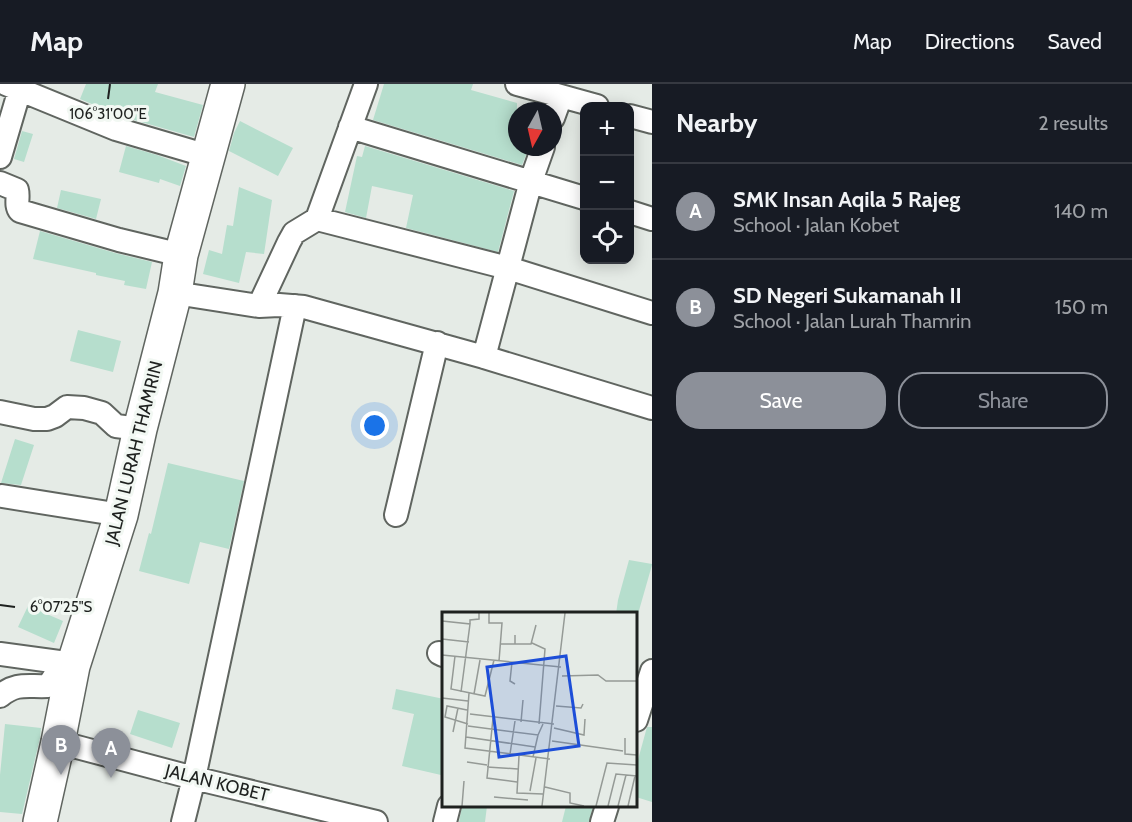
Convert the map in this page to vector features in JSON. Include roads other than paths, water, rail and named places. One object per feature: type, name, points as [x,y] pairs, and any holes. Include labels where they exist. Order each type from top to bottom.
[{"type":"street","name":"JALAN LURAH THAMRIN","points":[[40,822],[58,742],[66,664],[121,515],[140,429],[175,293],[180,255],[228,84]]},
{"type":"street","points":[[259,306],[294,233],[317,219],[366,84]]},
{"type":"street","points":[[517,84],[583,102]]},
{"type":"street","points":[[0,157],[13,87],[116,129],[208,156]]},
{"type":"street","points":[[559,102],[561,96]]},
{"type":"street","points":[[634,117],[652,122]]},
{"type":"street","points":[[350,127],[580,196]]},
{"type":"street","points":[[484,357],[531,181],[540,156]]},
{"type":"street","points":[[0,183],[17,190],[19,195],[17,206],[20,211],[118,240],[180,255]]},
{"type":"street","points":[[634,213],[652,219]]},
{"type":"street","points":[[317,219],[508,268],[652,313]]},
{"type":"street","points":[[175,293],[259,306],[304,307],[437,343],[652,408]]},
{"type":"street","points":[[183,822],[295,306]]},
{"type":"street","points":[[396,515],[437,343]]},
{"type":"street","points":[[0,412],[34,419],[47,419],[68,407],[84,408],[102,413],[116,426],[140,429]]},
{"type":"street","points":[[2,496],[121,515]]},
{"type":"street","points":[[0,654],[66,664]]},
{"type":"street","points":[[0,696],[16,686],[48,686],[66,664]]},
{"type":"street","points":[[637,717],[652,671]]},
{"type":"street","name":"JALAN KOBET","points":[[58,742],[376,822]]},
{"type":"street","points":[[445,822],[449,807]]},
{"type":"street","points":[[602,822],[607,807]]},
{"type":"place","name":"SD Negeri Sukamanah II","points":[[61,775]]},
{"type":"place","name":"SMK Insan Aqila 5 Rajeg","points":[[111,778]]}]
